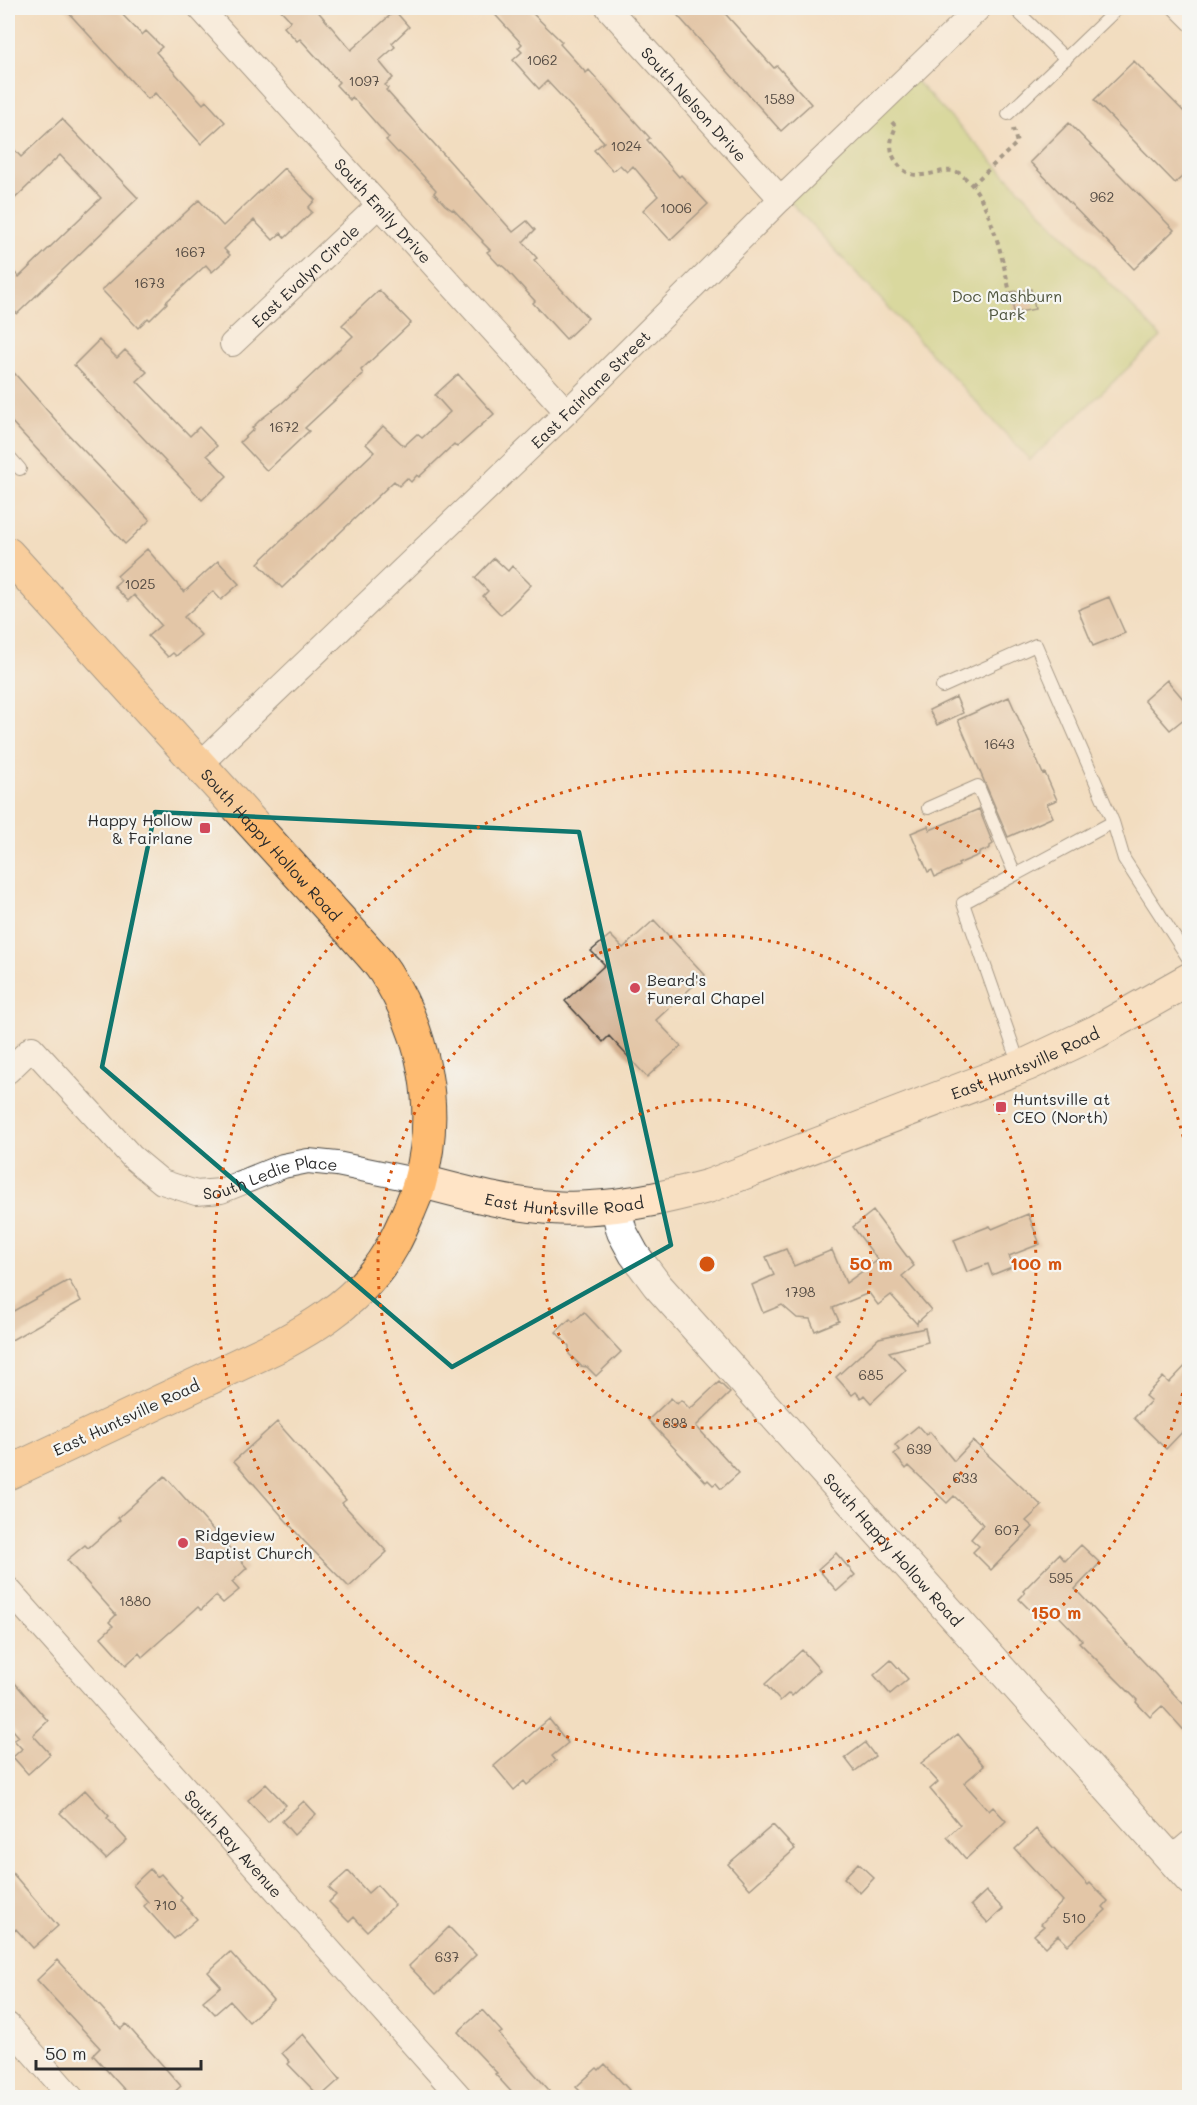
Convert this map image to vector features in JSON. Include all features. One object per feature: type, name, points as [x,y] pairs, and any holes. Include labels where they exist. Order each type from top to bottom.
[{"type":"main road","name":"South Happy Hollow Road","points":[[8,554],[384,972],[409,1019],[420,1049],[429,1099],[428,1138],[420,1182]]},
{"type":"main road","name":"East Huntsville Road","points":[[8,1473],[280,1345],[332,1314],[371,1277],[398,1237],[420,1182],[499,1201],[560,1208],[615,1205],[658,1199],[709,1186],[1020,1066],[1096,1032],[1190,979]]},
{"type":"street","name":"South Emily Drive","points":[[200,8],[567,412]]},
{"type":"street","name":"South Nelson Drive","points":[[608,8],[781,199]]},
{"type":"street","name":"East Fairlane Street","points":[[198,766],[567,412],[781,199],[979,8]]},
{"type":"street","name":"East Evalyn Circle","points":[[232,344],[378,206]]},
{"type":"street","name":"South Ledie Place","points":[[8,1071],[32,1048],[132,1157],[162,1182],[196,1193],[221,1191],[283,1166],[308,1161],[337,1164],[420,1182]]},
{"type":"street","name":"South Happy Hollow Road","points":[[615,1205],[622,1232],[634,1254],[657,1285],[1183,1861]]},
{"type":"street","name":"South Ray Avenue","points":[[8,1589],[461,2097]]},
{"type":"street","points":[[8,2025],[72,2097]]},
{"type":"lane","points":[[1014,8],[1066,58]]},
{"type":"lane","points":[[1008,114],[1118,8]]},
{"type":"lane","points":[[1173,8],[1190,25]]},
{"type":"lane","points":[[8,455],[20,469]]},
{"type":"lane","points":[[942,687],[1036,645],[1113,822],[1124,858],[1190,961]]},
{"type":"lane","points":[[927,808],[978,786],[1015,874]]},
{"type":"lane","points":[[1020,1066],[963,903],[1113,822]]},
{"type":"path","points":[[877,107],[896,127],[891,145],[893,154],[904,169],[923,176],[945,171],[958,172],[972,185],[982,200],[998,245],[1011,297]]},
{"type":"path","points":[[972,185],[1017,142],[1008,114]]},
{"type":"highlighted area","points":[[155,812],[579,832],[671,1245],[452,1367],[102,1067]]},
{"type":"green space","name":"Doc Mashburn Park","points":[[910,75],[1161,337],[1030,460],[785,196]]},
{"type":"building","points":[[64,8],[116,8],[142,35],[146,31],[162,47],[156,52],[203,104],[206,101],[225,122],[201,144],[155,93],[148,99]]},
{"type":"building","points":[[279,8],[315,8],[351,50],[395,11],[409,27],[392,43],[395,47],[379,61],[393,78],[385,85],[388,88],[386,90],[513,232],[527,221],[535,230],[523,242],[537,258],[534,260],[588,318],[566,339],[506,269],[487,252],[490,250],[483,241],[453,209],[445,205],[434,193],[436,190],[386,140],[389,138],[360,105],[352,97],[350,100],[336,85],[339,82],[300,39],[297,41],[284,27],[291,21]]},
{"type":"building","points":[[489,8],[527,8],[562,42],[560,44],[586,73],[589,70],[650,138],[647,140],[679,177],[681,175],[708,204],[670,240],[643,210],[658,196],[633,166],[627,172],[620,165],[613,171],[594,150],[604,142],[547,81],[539,89],[513,60],[522,52],[518,48],[522,44]]},
{"type":"building","points":[[671,8],[720,8],[774,68],[777,66],[811,104],[781,131]]},
{"type":"building","points":[[1134,61],[1190,118],[1190,170],[1175,183],[1094,100]]},
{"type":"building","points":[[62,119],[138,198],[17,314],[8,303],[8,266],[19,277],[101,198],[60,155],[8,205],[8,143],[21,157]]},
{"type":"building","points":[[1069,123],[1174,230],[1134,269],[1030,162]]},
{"type":"building","points":[[284,168],[315,200],[308,208],[312,212],[285,238],[281,233],[273,240],[254,220],[224,249],[230,255],[221,264],[212,272],[206,265],[150,320],[148,318],[138,328],[102,290],[199,200],[223,226]]},
{"type":"building","points":[[1031,289],[1035,309],[1014,313],[1011,292]]},
{"type":"building","points":[[379,290],[411,323],[361,370],[363,374],[305,428],[309,431],[267,471],[240,442],[260,420],[282,403],[353,336],[342,325]]},
{"type":"building","points":[[99,340],[117,358],[125,350],[147,372],[137,381],[190,436],[199,427],[217,446],[207,455],[227,476],[202,500],[74,365]]},
{"type":"building","points":[[8,366],[67,433],[150,520],[125,544],[8,418]]},
{"type":"building","points":[[458,374],[494,414],[457,447],[454,444],[419,477],[417,475],[411,482],[407,478],[399,486],[394,481],[282,588],[258,563],[374,452],[366,444],[383,426],[404,446],[417,434],[422,438],[450,412],[435,395]]},
{"type":"building","points":[[147,549],[184,592],[218,561],[239,584],[221,600],[213,591],[184,617],[201,635],[176,656],[173,653],[168,657],[148,636],[161,625],[134,595],[128,601],[114,586],[121,580],[117,576]]},
{"type":"building","points":[[494,558],[508,571],[512,566],[531,585],[501,615],[483,596],[488,591],[475,578]]},
{"type":"building","points":[[1109,597],[1125,633],[1093,646],[1078,610]]},
{"type":"building","points":[[1167,680],[1190,707],[1190,714],[1170,730],[1144,700]]},
{"type":"building","points":[[956,697],[963,713],[937,725],[929,710]]},
{"type":"building","points":[[1009,697],[1057,800],[1047,804],[1053,817],[1008,837],[958,720]]},
{"type":"building","points":[[979,809],[993,844],[990,848],[935,877],[932,870],[928,872],[911,833],[928,826],[930,830]]},
{"type":"building","name":"Beard's Funeral Chapel","points":[[654,920],[705,975],[656,1020],[681,1046],[647,1077],[609,1036],[603,1042],[565,1001],[605,965],[591,951],[610,935],[623,948]]},
{"type":"building","points":[[873,1211],[914,1266],[902,1276],[931,1310],[918,1320],[917,1324],[891,1295],[878,1305],[869,1293],[833,1308],[839,1321],[815,1331],[810,1319],[797,1318],[782,1305],[763,1313],[752,1285],[774,1275],[766,1257],[786,1249],[794,1266],[832,1250],[846,1283],[878,1260],[853,1227]]},
{"type":"building","points":[[1028,1214],[1040,1244],[1009,1256],[1014,1266],[992,1275],[988,1264],[967,1272],[954,1240],[990,1226],[992,1229]]},
{"type":"building","points":[[69,1280],[81,1301],[8,1342],[8,1314]]},
{"type":"building","points":[[584,1312],[621,1352],[596,1376],[569,1354],[569,1346],[556,1332],[570,1319],[573,1322]]},
{"type":"building","points":[[925,1328],[928,1342],[889,1352],[906,1370],[871,1403],[864,1395],[861,1398],[856,1392],[852,1395],[836,1377],[879,1338]]},
{"type":"building","points":[[1190,1361],[1190,1424],[1166,1449],[1134,1418],[1151,1401],[1145,1396],[1163,1377],[1169,1383]]},
{"type":"building","points":[[719,1382],[730,1393],[696,1426],[739,1473],[721,1489],[716,1483],[713,1485],[708,1480],[706,1482],[648,1420],[671,1398],[677,1404],[681,1400],[690,1409]]},
{"type":"building","points":[[277,1422],[346,1500],[342,1503],[387,1552],[349,1587],[302,1539],[234,1461]]},
{"type":"building","points":[[918,1426],[926,1435],[930,1432],[954,1461],[973,1441],[1042,1506],[1026,1521],[1033,1527],[991,1570],[973,1552],[979,1546],[971,1539],[983,1525],[979,1520],[954,1496],[947,1503],[909,1466],[906,1469],[894,1454],[899,1450],[895,1445]]},
{"type":"building","points":[[165,1476],[247,1568],[232,1582],[239,1590],[223,1603],[216,1596],[201,1610],[198,1607],[142,1657],[139,1653],[126,1665],[101,1637],[113,1626],[109,1622],[116,1615],[67,1560],[85,1545],[88,1548]]},
{"type":"building","points":[[1081,1545],[1100,1563],[1075,1589],[1190,1711],[1190,1737],[1162,1706],[1150,1717],[1136,1702],[1137,1700],[1079,1642],[1082,1640],[1053,1610],[1040,1620],[1019,1599],[1025,1593],[1023,1591],[1059,1554],[1065,1561]]},
{"type":"building","points":[[836,1553],[855,1575],[837,1591],[818,1569]]},
{"type":"building","points":[[802,1650],[820,1670],[792,1696],[789,1693],[780,1701],[765,1684]]},
{"type":"building","points":[[891,1660],[908,1679],[890,1694],[874,1675]]},
{"type":"building","points":[[8,1675],[48,1721],[33,1735],[50,1754],[28,1774],[13,1757],[22,1749],[14,1740],[19,1737],[8,1724]]},
{"type":"building","points":[[549,1719],[568,1743],[552,1756],[556,1761],[527,1785],[524,1781],[514,1790],[494,1766]]},
{"type":"building","points":[[958,1734],[984,1766],[964,1783],[989,1811],[993,1807],[1006,1821],[966,1859],[947,1837],[960,1825],[930,1789],[938,1782],[921,1763]]},
{"type":"building","points":[[865,1743],[875,1756],[855,1771],[845,1758]]},
{"type":"building","points":[[266,1784],[286,1805],[268,1822],[248,1800]]},
{"type":"building","points":[[85,1790],[127,1840],[106,1859],[60,1813]]},
{"type":"building","points":[[304,1801],[316,1814],[294,1835],[282,1821]]},
{"type":"building","points":[[773,1825],[795,1849],[750,1889],[728,1864]]},
{"type":"building","points":[[1036,1829],[1088,1885],[1090,1883],[1108,1901],[1103,1907],[1106,1910],[1068,1945],[1058,1935],[1046,1947],[1034,1935],[1044,1926],[1041,1924],[1063,1901],[1015,1849]]},
{"type":"building","points":[[858,1863],[874,1878],[860,1893],[844,1878]]},
{"type":"building","points":[[8,1868],[58,1926],[33,1948],[16,1929],[8,1937]]},
{"type":"building","points":[[150,1869],[157,1877],[161,1874],[197,1919],[174,1939],[144,1906],[148,1902],[133,1885]]},
{"type":"building","points":[[348,1871],[368,1893],[377,1885],[395,1905],[367,1931],[354,1917],[349,1922],[329,1902],[336,1895],[329,1888]]},
{"type":"building","points":[[986,1891],[1003,1909],[988,1923],[971,1905]]},
{"type":"building","points":[[449,1927],[476,1955],[436,1994],[409,1966]]},
{"type":"building","points":[[230,1952],[273,2000],[249,2022],[230,2001],[215,2014],[203,2001],[221,1986],[208,1972]]},
{"type":"building","points":[[58,1960],[121,2029],[126,2024],[181,2086],[169,2097],[131,2097],[93,2055],[100,2048],[37,1980]]},
{"type":"building","points":[[482,2010],[502,2032],[499,2034],[549,2090],[540,2097],[516,2097],[495,2074],[497,2073],[458,2032]]},
{"type":"building","points":[[303,2034],[340,2079],[320,2097],[288,2064],[290,2062],[282,2053]]},
{"type":"building","points":[[605,2064],[629,2090],[620,2097],[586,2097],[576,2087],[597,2068],[599,2070]]},
{"type":"place","name":"Happy Hollow & Fairlane","points":[[205,828]]},
{"type":"place","name":"Beard's Funeral Chapel","points":[[635,988]]},
{"type":"place","name":"Huntsville at CEO (North)","points":[[1001,1107]]},
{"type":"place","name":"Ridgeview Baptist Church","points":[[183,1543]]}]
